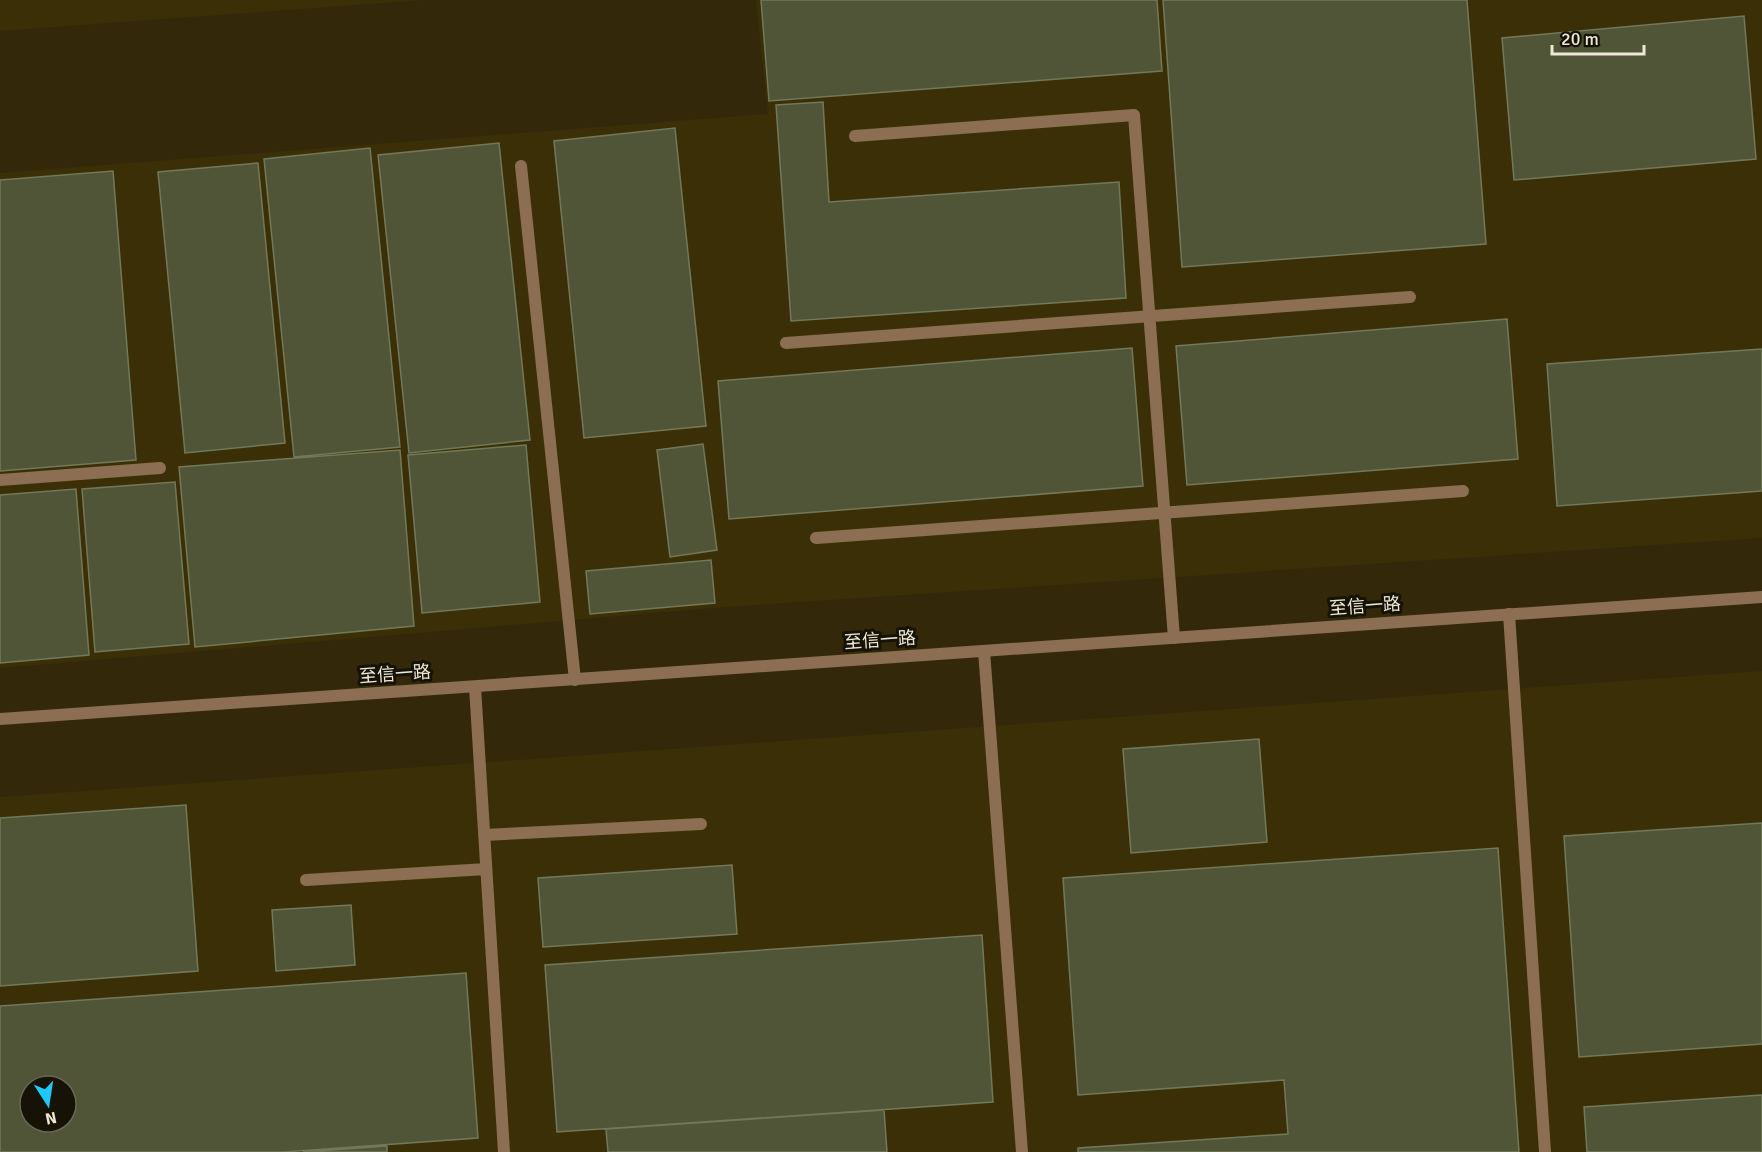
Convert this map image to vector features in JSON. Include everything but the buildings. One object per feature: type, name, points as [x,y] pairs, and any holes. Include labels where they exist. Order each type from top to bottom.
[{"type":"street","points":[[855,136],[1134,115],[1174,638]]},
{"type":"street","points":[[520,166],[575,680]]},
{"type":"street","points":[[786,342],[1410,297]]},
{"type":"street","points":[[0,480],[160,468]]},
{"type":"street","points":[[816,538],[1463,491]]},
{"type":"street","name":"至信一路","points":[[0,719],[1762,597]]},
{"type":"street","points":[[1509,614],[1545,1152]]},
{"type":"street","points":[[984,651],[1022,1152]]},
{"type":"street","points":[[475,687],[504,1152]]},
{"type":"street","points":[[484,835],[701,824]]},
{"type":"street","points":[[306,880],[486,869]]},
{"type":"shaded area","points":[[0,0],[425,0],[0,31]]},
{"type":"shaded area","points":[[756,0],[1762,0],[1762,538],[726,607],[0,668],[0,173],[768,114]]},
{"type":"shaded area","points":[[1762,671],[1762,1152],[0,1152],[0,797]]}]
